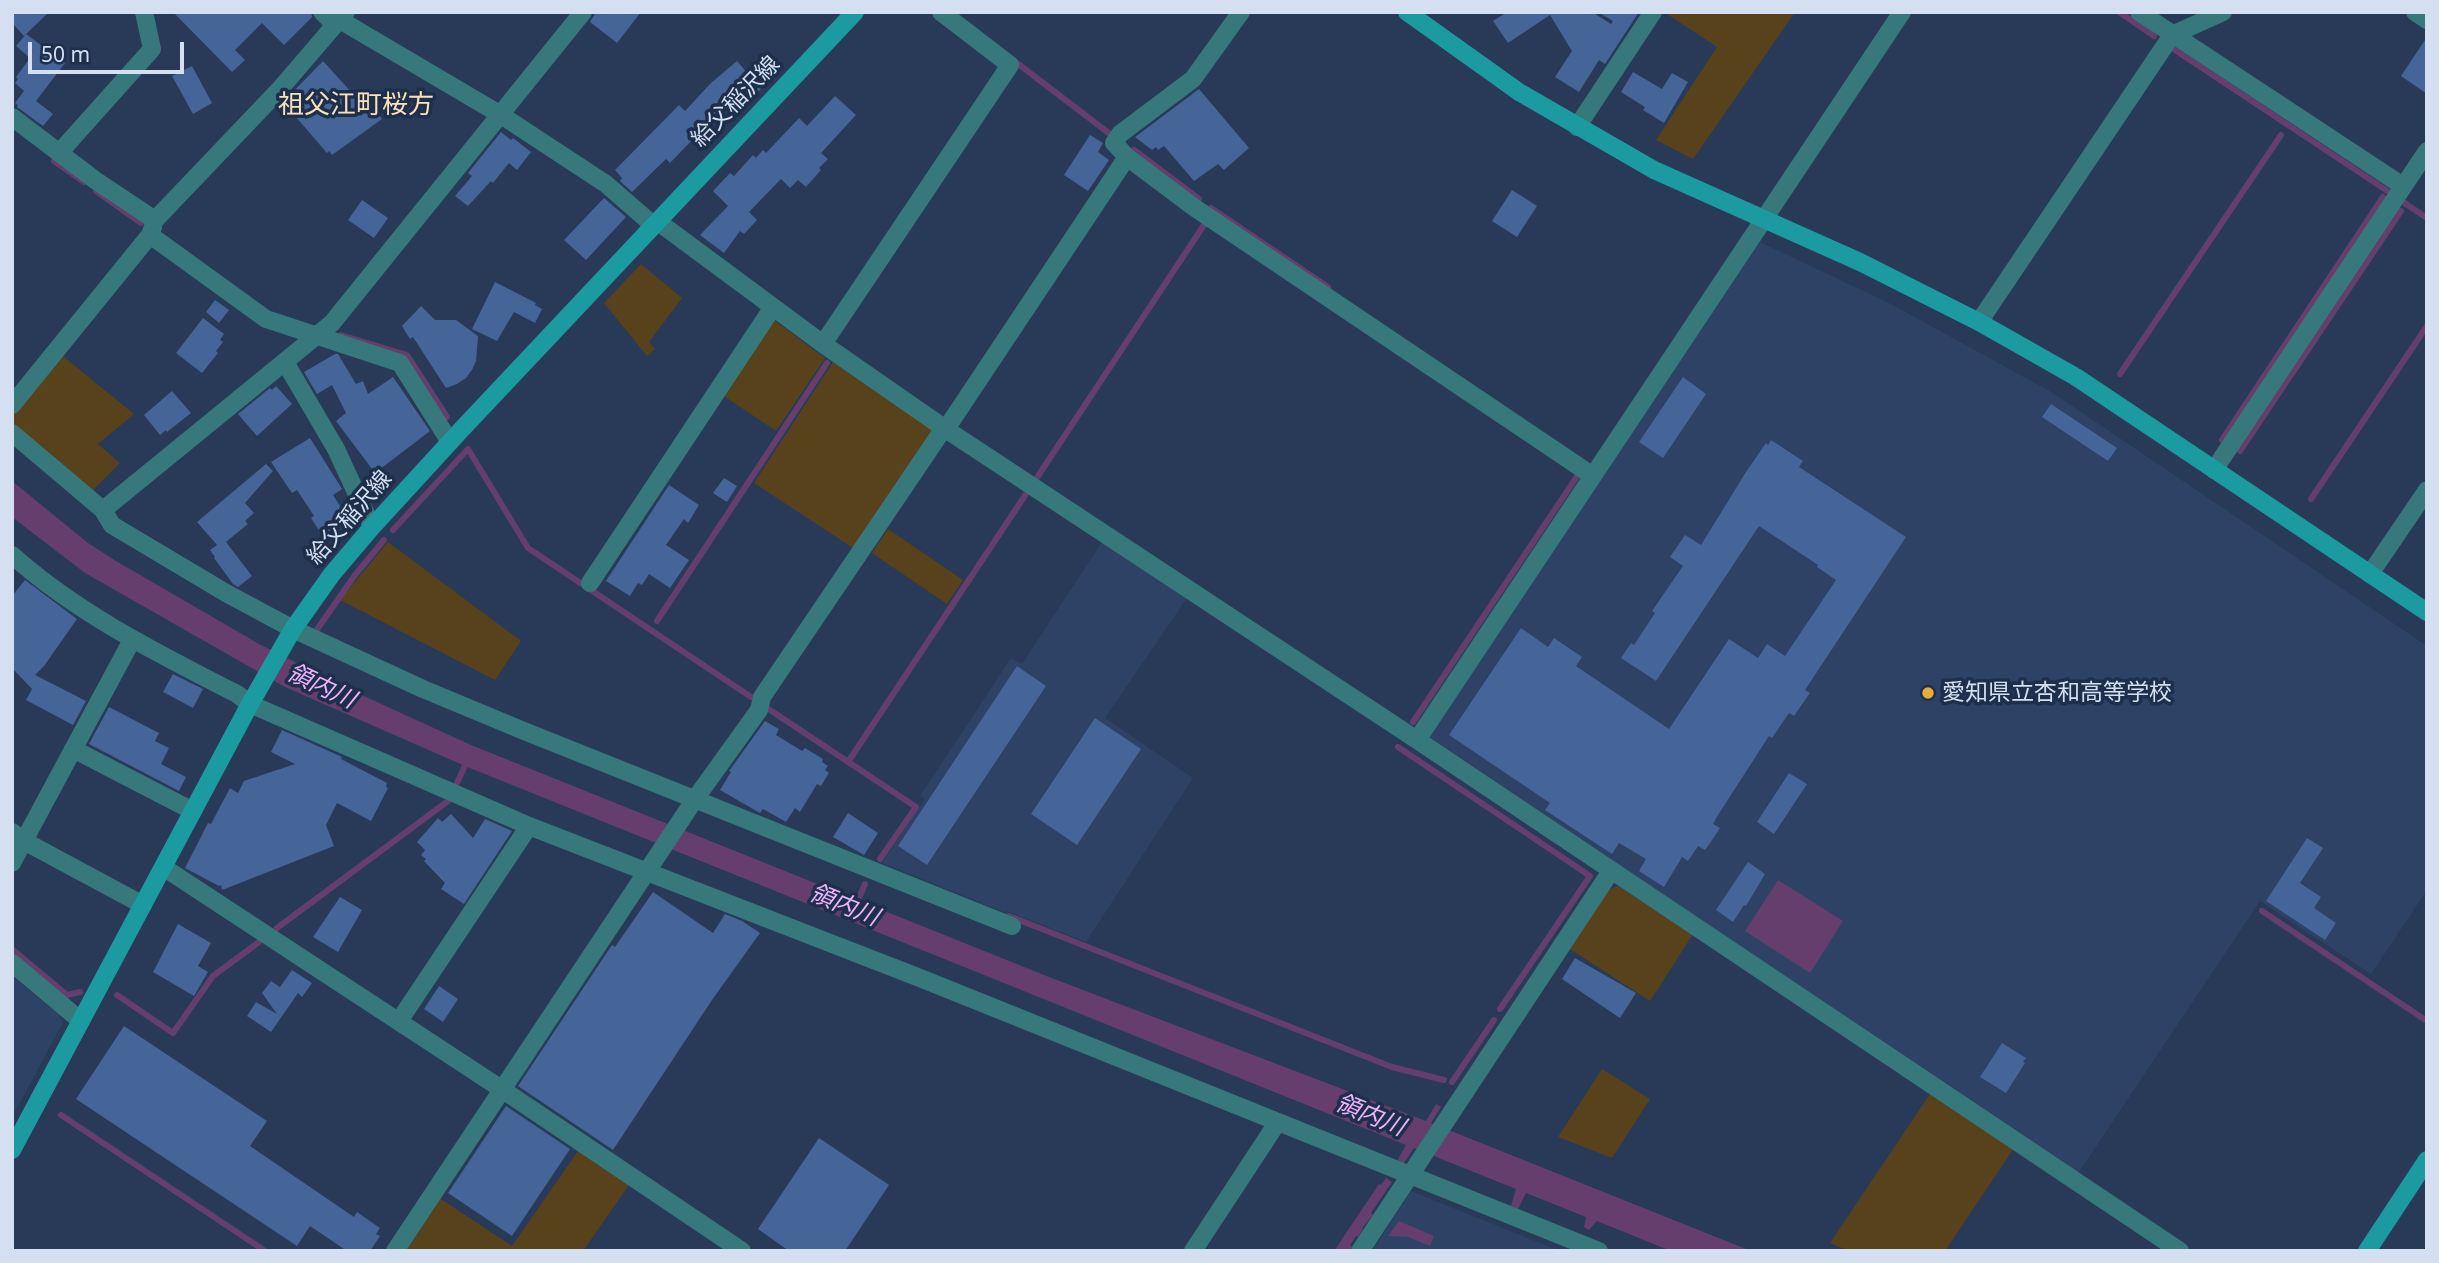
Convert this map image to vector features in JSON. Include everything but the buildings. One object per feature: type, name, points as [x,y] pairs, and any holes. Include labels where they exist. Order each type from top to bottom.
[{"type":"main road","name":"給父稲沢線","points":[[12,1150],[252,700],[292,630],[332,574],[450,442],[855,12]]},
{"type":"main road","points":[[1407,12],[1486,70],[1577,127],[1654,170],[1860,262],[1979,321],[2076,377],[2427,612]]},
{"type":"main road","points":[[2367,1251],[2427,1160]]},
{"type":"street","points":[[60,153],[152,49],[144,12]]},
{"type":"street","points":[[322,12],[340,19],[501,116],[606,184],[654,223],[945,429],[1417,740],[2180,1251]]},
{"type":"street","points":[[103,510],[332,323],[583,12]]},
{"type":"street","points":[[824,344],[1010,65],[941,12]]},
{"type":"street","points":[[1241,12],[1193,79],[1120,134],[1114,143],[1127,157],[1195,208],[1593,476]]},
{"type":"street","points":[[1577,127],[1653,12]]},
{"type":"street","points":[[1417,740],[1902,12]]},
{"type":"street","points":[[2139,12],[2403,187]]},
{"type":"street","points":[[1979,321],[2172,35],[2223,12]]},
{"type":"street","points":[[2415,12],[2427,20]]},
{"type":"street","points":[[12,405],[153,228],[340,19]]},
{"type":"street","points":[[12,117],[266,319],[400,363],[450,442]]},
{"type":"street","points":[[2214,470],[2427,151]]},
{"type":"street","points":[[395,1251],[693,802],[758,710],[762,697],[1127,157]]},
{"type":"street","points":[[590,583],[773,307]]},
{"type":"street","points":[[285,362],[336,449],[372,527]]},
{"type":"street","points":[[12,433],[103,510],[112,525],[292,630],[693,802],[1012,926]]},
{"type":"street","points":[[2370,574],[2427,490]]},
{"type":"street","points":[[12,555],[20,573],[132,640],[237,694],[529,826],[648,870],[920,978],[1599,1251]]},
{"type":"street","points":[[12,863],[18,836],[73,749],[132,640]]},
{"type":"street","points":[[73,749],[193,811]]},
{"type":"street","points":[[399,1021],[529,826]]},
{"type":"street","points":[[18,836],[143,905]]},
{"type":"street","points":[[163,867],[503,1090],[741,1251]]},
{"type":"street","points":[[1360,1251],[1611,871]]},
{"type":"street","points":[[12,963],[81,1021]]},
{"type":"street","points":[[1193,1251],[1277,1123]]},
{"type":"shaded area","points":[[1664,12],[1795,12],[1693,159],[1656,140],[1717,47]]},
{"type":"shaded area","name":"愛知県立杏和高等学校","points":[[1760,242],[1891,304],[2053,393],[2427,646],[2427,890],[2371,974],[2260,901],[2077,1175],[1429,740],[1429,735]]},
{"type":"shaded area","points":[[641,264],[682,298],[649,342],[655,349],[647,356],[604,303]]},
{"type":"shaded area","points":[[774,320],[825,358],[776,431],[721,394]]},
{"type":"shaded area","points":[[59,353],[134,414],[98,444],[120,463],[90,493],[12,425],[12,411]]},
{"type":"shaded area","points":[[833,362],[933,429],[853,548],[754,483]]},
{"type":"shaded area","points":[[888,529],[963,580],[947,604],[872,553]]},
{"type":"shaded area","points":[[388,542],[521,641],[495,680],[340,600]]},
{"type":"shaded area","points":[[1102,542],[1187,598],[1105,718],[1193,778],[1086,942],[882,863],[925,799],[920,796],[1011,658],[1022,664]]},
{"type":"shaded area","points":[[1618,886],[1693,934],[1650,1001],[1570,949],[1608,890]]},
{"type":"shaded area","points":[[12,976],[59,1015],[63,1023],[12,1117]]},
{"type":"shaded area","points":[[1602,1069],[1650,1099],[1612,1158],[1558,1137]]},
{"type":"shaded area","points":[[1930,1094],[2014,1148],[1945,1251],[1849,1251],[1830,1243]]},
{"type":"shaded area","points":[[578,1151],[629,1185],[583,1251],[402,1251],[438,1197],[512,1246]]},
{"type":"shaded area","points":[[1411,1191],[1560,1251],[1372,1251]]},
{"type":"water","name":"領内川","points":[[12,481],[88,543],[259,644],[471,745],[1049,977],[1426,1121],[1436,1104],[1441,1107],[1431,1123],[1751,1251],[1671,1251],[1597,1221],[1589,1230],[1584,1227],[1586,1217],[1526,1193],[1518,1209],[1511,1206],[1516,1189],[1414,1148],[1402,1166],[1397,1161],[1406,1145],[465,766],[285,687],[85,573],[12,517]]},
{"type":"water","points":[[1778,880],[1843,921],[1810,973],[1745,931]]},
{"type":"water","points":[[1386,1178],[1392,1182],[1371,1213],[1373,1215],[1350,1245],[1352,1247],[1349,1251],[1334,1251],[1379,1184]]},
{"type":"water","points":[[1399,1221],[1434,1236],[1430,1246],[1408,1237],[1388,1236]]},
{"type":"waterway","points":[[2119,12],[2154,36]]},
{"type":"waterway","points":[[2175,50],[2389,192]]},
{"type":"waterway","points":[[1013,60],[1110,134]]},
{"type":"waterway","points":[[2120,374],[2281,135]]},
{"type":"waterway","points":[[1134,150],[1199,199]]},
{"type":"waterway","points":[[54,161],[84,182]]},
{"type":"waterway","points":[[96,191],[141,223]]},
{"type":"waterway","points":[[2222,440],[2383,197]]},
{"type":"waterway","points":[[2403,202],[2427,218]]},
{"type":"waterway","points":[[1211,208],[1328,287]]},
{"type":"waterway","points":[[2240,451],[2401,211]]},
{"type":"waterway","points":[[1036,479],[1206,222]]},
{"type":"waterway","points":[[2311,499],[2427,326]]},
{"type":"waterway","points":[[341,335],[407,355],[447,417]]},
{"type":"waterway","points":[[657,621],[827,363]]},
{"type":"waterway","points":[[393,530],[468,449],[528,548],[751,697]]},
{"type":"waterway","points":[[1413,722],[1578,475]]},
{"type":"waterway","points":[[848,762],[1026,494]]},
{"type":"waterway","points":[[316,631],[355,575],[384,540]]},
{"type":"waterway","points":[[767,708],[916,807],[880,859]]},
{"type":"waterway","points":[[1398,747],[1590,876],[1500,1009]]},
{"type":"waterway","points":[[457,783],[468,759]]},
{"type":"waterway","points":[[277,928],[448,801]]},
{"type":"waterway","name":"領内川","points":[[856,905],[865,884]]},
{"type":"waterway","points":[[2262,911],[2427,1021]]},
{"type":"waterway","points":[[1009,916],[1392,1067],[1444,1080]]},
{"type":"waterway","points":[[117,995],[173,1033],[213,976],[259,942]]},
{"type":"waterway","points":[[12,949],[67,995],[80,992]]},
{"type":"waterway","points":[[1452,1082],[1494,1020]]},
{"type":"waterway","points":[[61,1115],[265,1251]]},
{"type":"place","name":"愛知県立杏和高等学校","points":[[1928,693]]},
{"type":"district","name":"祖父江町桜方","points":[[356,106]]}]
